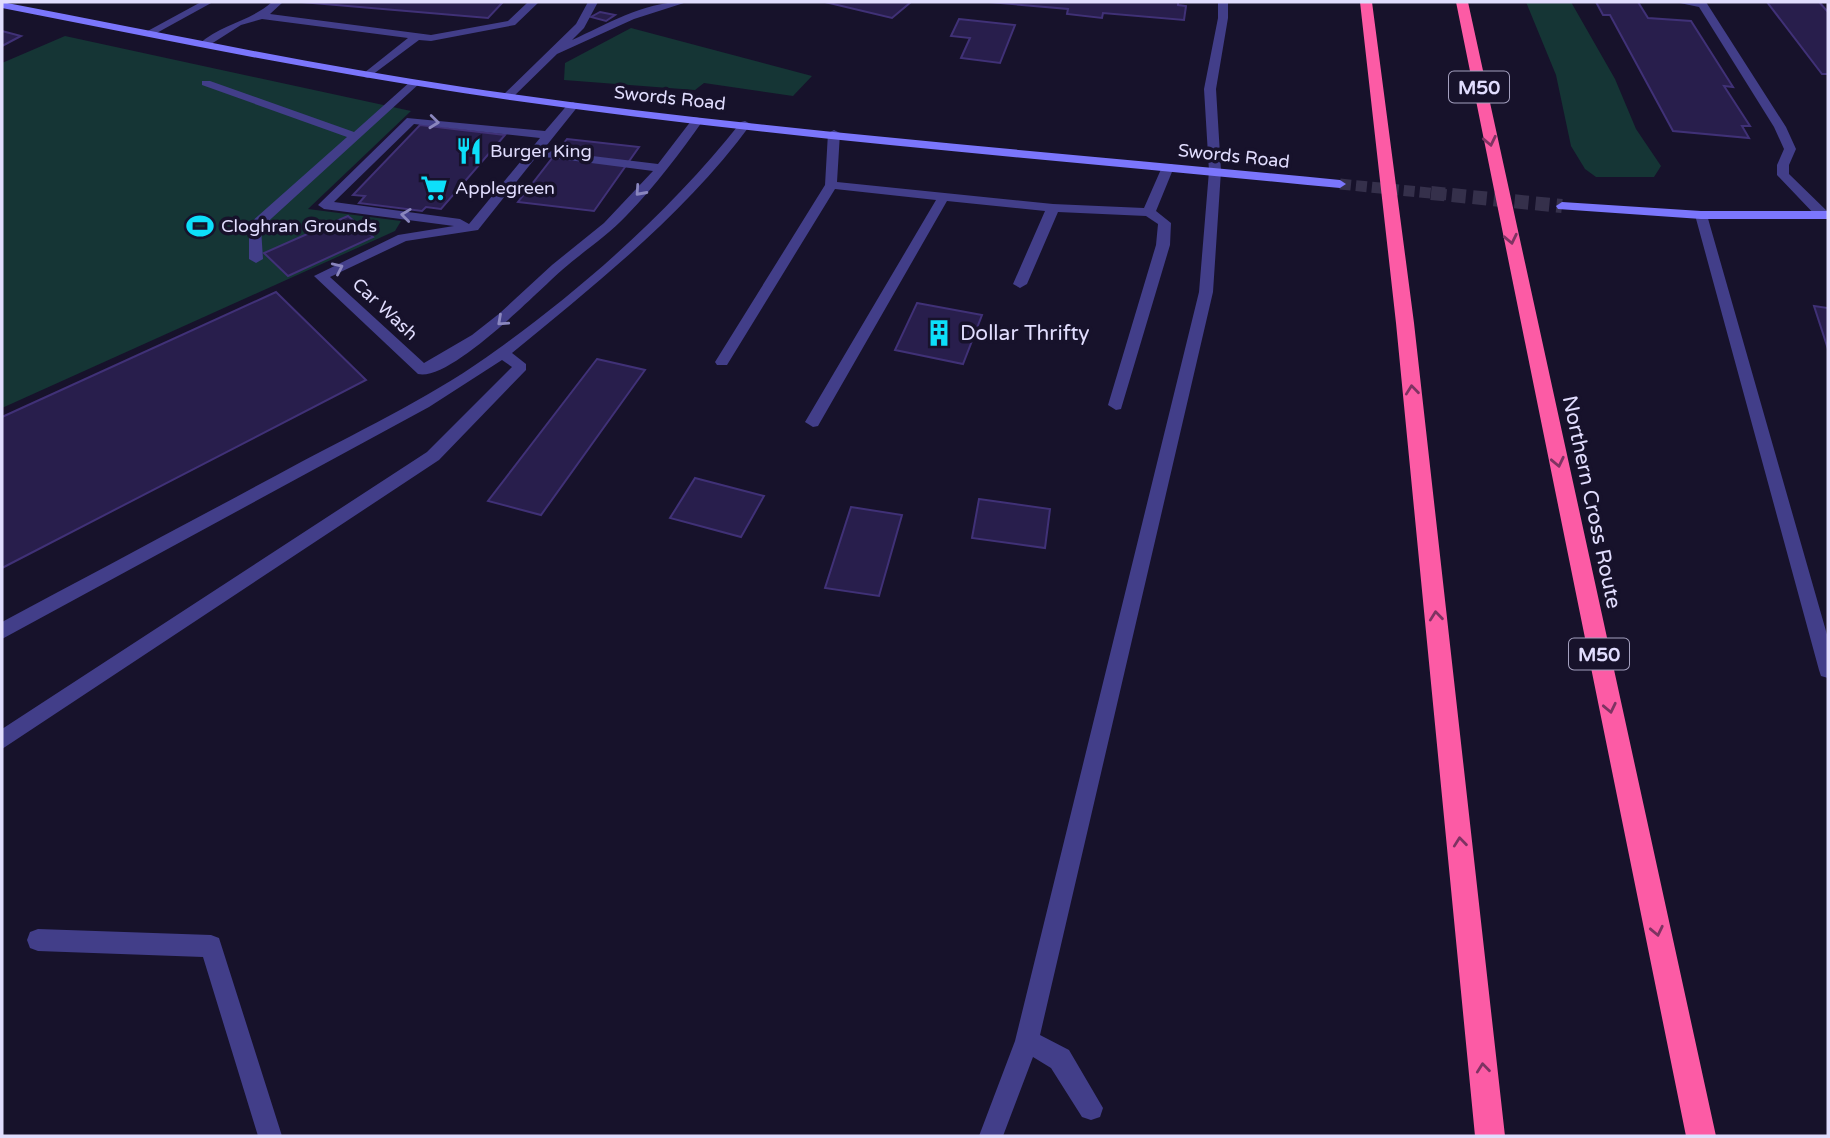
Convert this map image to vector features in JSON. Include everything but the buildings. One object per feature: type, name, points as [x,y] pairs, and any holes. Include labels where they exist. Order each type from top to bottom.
[{"type":"highway","points":[[1366,2],[1387,162],[1490,1136]]},
{"type":"highway","points":[[1375,2],[1387,162]]},
{"type":"highway","name":"Northern Cross Route","points":[[1462,2],[1701,1136]]},
{"type":"main road","name":"Swords Road","points":[[2,5],[368,75],[507,97],[745,124],[1340,184]]},
{"type":"main road","points":[[1562,206],[1701,215],[1826,215]]},
{"type":"lane","points":[[177,2],[204,4]]},
{"type":"lane","points":[[262,16],[278,2]]},
{"type":"lane","points":[[204,44],[243,20],[262,16],[437,38],[511,23],[534,2]]},
{"type":"lane","points":[[507,97],[580,26],[593,2]]},
{"type":"lane","points":[[650,2],[667,6]]},
{"type":"lane","points":[[554,52],[630,17],[682,2]]},
{"type":"lane","points":[[991,1136],[1027,1041],[1206,292],[1215,172],[1210,89],[1223,18],[1223,2]]},
{"type":"lane","points":[[1680,2],[1702,4],[1780,127],[1790,149],[1783,165],[1783,175],[1826,215]]},
{"type":"lane","points":[[149,33],[204,4]]},
{"type":"lane","points":[[368,75],[418,36]]},
{"type":"lane","points":[[206,83],[355,136]]},
{"type":"lane","points":[[256,259],[254,228],[415,83]]},
{"type":"lane","points":[[547,135],[411,120],[324,205],[454,221],[473,227],[573,105]]},
{"type":"lane","points":[[533,152],[662,168],[698,119]]},
{"type":"lane","points":[[2,631],[424,403],[503,353],[600,274],[645,233],[717,160],[745,124]]},
{"type":"lane","points":[[722,362],[831,184],[834,133]]},
{"type":"lane","points":[[1149,212],[1168,167]]},
{"type":"lane","name":"Car Wash","points":[[473,227],[404,238],[321,276],[423,370],[460,353],[488,334],[550,273],[607,228],[662,168]]},
{"type":"lane","points":[[831,184],[1053,208],[1149,212],[1165,223],[1163,245],[1116,405]]},
{"type":"lane","points":[[813,422],[944,197]]},
{"type":"lane","points":[[1020,284],[1053,208]]},
{"type":"lane","points":[[1701,215],[1828,670]]},
{"type":"lane","points":[[2,740],[433,456],[521,367],[503,353]]},
{"type":"lane","points":[[38,940],[211,946],[270,1136]]},
{"type":"lane","points":[[1027,1041],[1060,1059],[1091,1108]]},
{"type":"green space","points":[[1526,2],[1571,2],[1615,79],[1636,129],[1661,166],[1654,177],[1596,177],[1585,169],[1571,146],[1556,75]]},
{"type":"green space","points":[[631,28],[812,76],[793,96],[704,83],[695,90],[564,80],[565,63]]},
{"type":"green space","name":"Cloghran Grounds","points":[[65,36],[411,111],[308,209],[401,221],[395,231],[2,408],[2,63]]},
{"type":"tunnel","points":[[1340,184],[1449,195]]},
{"type":"tunnel","points":[[1431,193],[1562,206]]},
{"type":"place","name":"Burger King","points":[[469,151]]},
{"type":"place","name":"Applegreen","points":[[434,188]]},
{"type":"place","name":"Cloghran Grounds","points":[[200,226]]},
{"type":"place","name":"Dollar Thrifty","points":[[939,333]]}]
